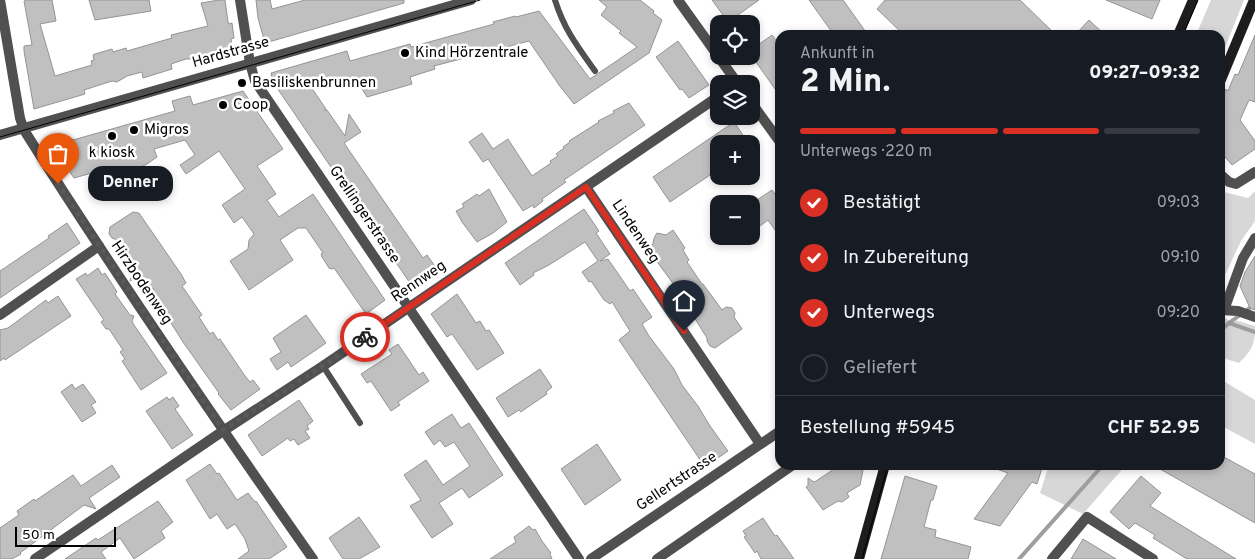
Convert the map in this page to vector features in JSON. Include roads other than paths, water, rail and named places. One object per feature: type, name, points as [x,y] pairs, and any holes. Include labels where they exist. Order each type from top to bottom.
[{"type":"main road","points":[[1180,30],[1193,0]]},
{"type":"main road","points":[[1225,70],[1254,0]]},
{"type":"main road","points":[[859,559],[885,470]]},
{"type":"street","name":"Hirzbodenweg","points":[[0,0],[23,128],[99,246],[313,559]]},
{"type":"street","name":"Grellingerstrasse","points":[[240,0],[250,63],[255,80],[579,559]]},
{"type":"street","name":"Hardstrasse","points":[[0,135],[471,0]]},
{"type":"street","points":[[678,0],[732,75]]},
{"type":"street","name":"Rennweg","points":[[35,559],[223,430],[323,366],[710,102]]},
{"type":"street","points":[[760,114],[775,135]]},
{"type":"street","points":[[1225,178],[1236,184],[1255,172]]},
{"type":"street","name":"Lindenweg","points":[[586,187],[760,444]]},
{"type":"street","points":[[1225,303],[1243,258],[1255,238]]},
{"type":"street","points":[[0,315],[99,246]]},
{"type":"street","points":[[1225,310],[1238,311],[1253,316]]},
{"type":"street","name":"Gellertstrasse","points":[[591,559],[775,434]]},
{"type":"street","points":[[657,559],[786,470]]},
{"type":"street","points":[[1052,559],[1087,517],[1153,559]]},
{"type":"lane","points":[[555,0],[568,34],[595,71]]},
{"type":"lane","points":[[323,366],[360,423]]},
{"type":"waterway","points":[[1229,323],[1255,304]]},
{"type":"waterway","points":[[1225,327],[1229,323],[1255,332]]},
{"type":"waterway","points":[[1019,559],[1099,470]]},
{"type":"tram line","points":[[0,137],[480,0]]},
{"type":"tram line","points":[[1185,30],[1198,0]]},
{"type":"tram line","points":[[862,559],[887,470]]},
{"type":"place","name":"Kind Hörzentrale","points":[[405,53]]},
{"type":"place","name":"Basiliskenbrunnen","points":[[242,83]]},
{"type":"place","name":"Coop","points":[[223,105]]},
{"type":"place","name":"Migros","points":[[134,130]]},
{"type":"place","name":"k kiosk","points":[[112,136]]},
{"type":"place","name":"Denner","points":[[58,184]]}]
